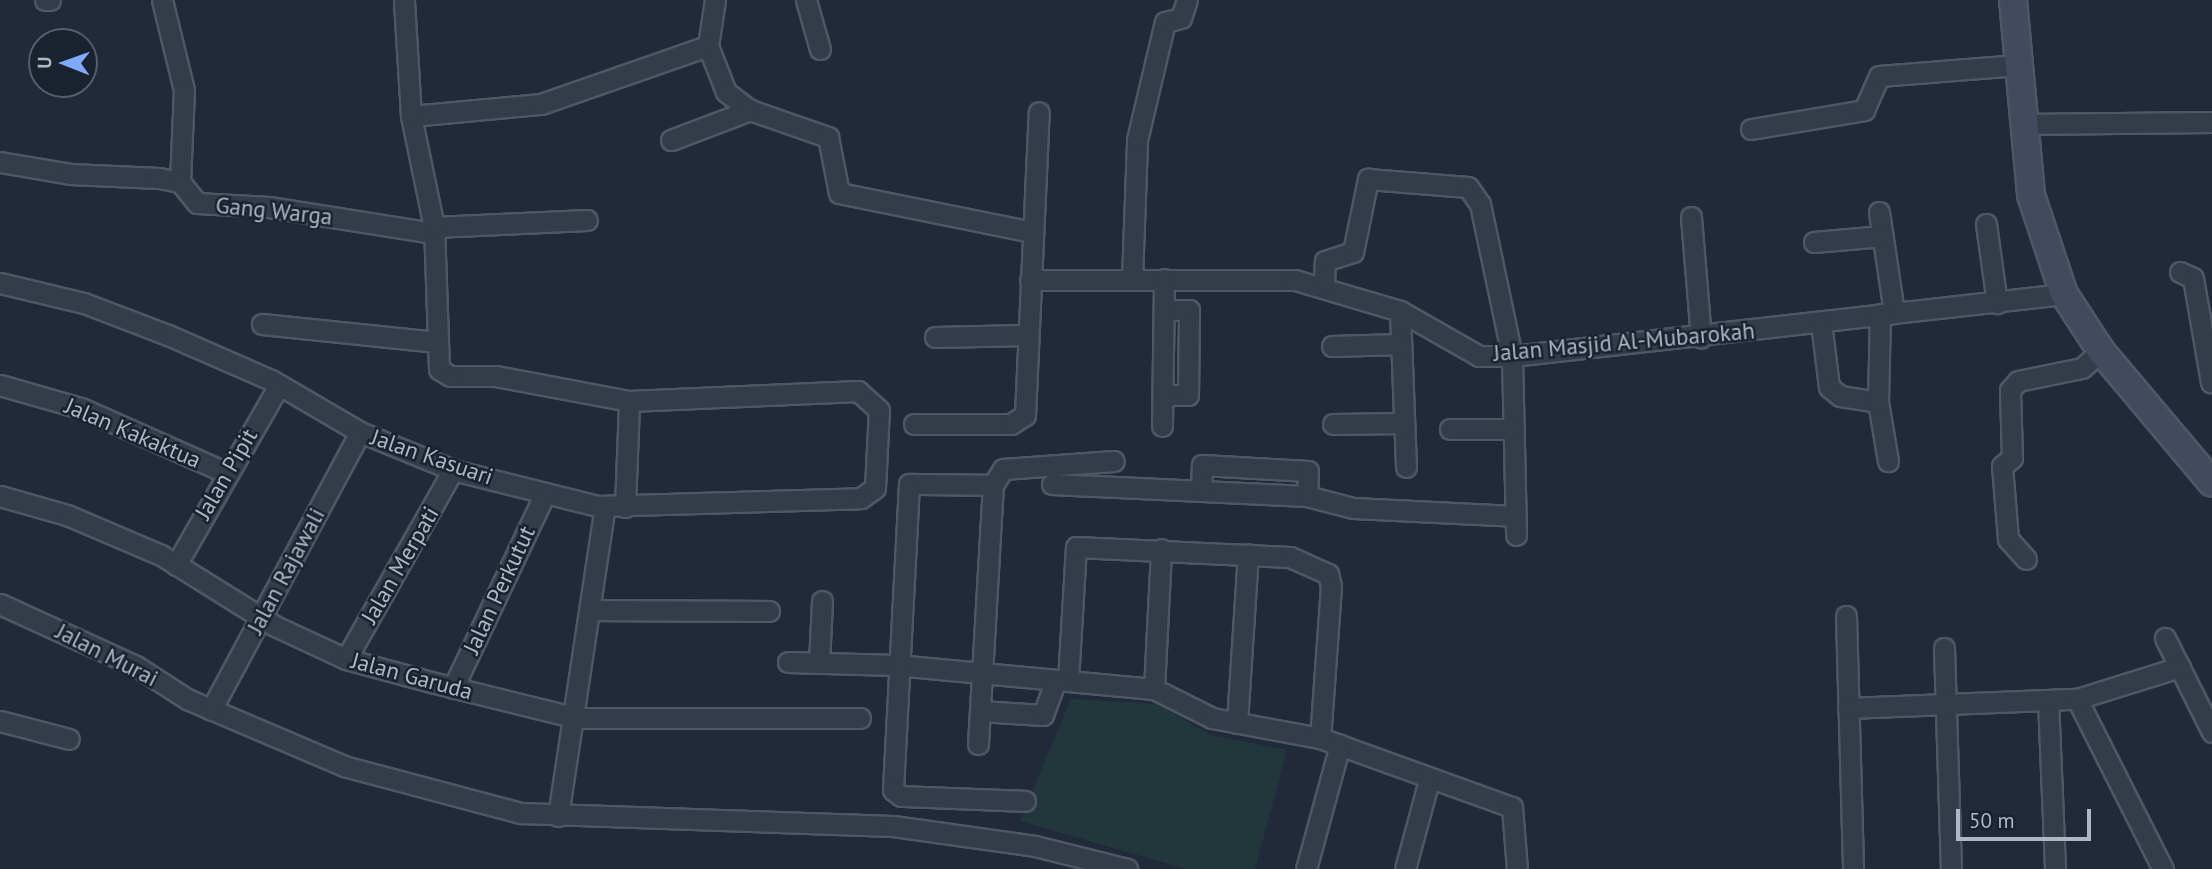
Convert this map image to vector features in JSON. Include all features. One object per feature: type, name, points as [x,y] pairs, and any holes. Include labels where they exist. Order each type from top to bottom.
[{"type":"main road","points":[[2012,0],[2031,195],[2064,294],[2101,351],[2212,483]]},
{"type":"street","points":[[0,162],[180,181],[184,90],[162,0]]},
{"type":"street","points":[[404,0],[411,116],[434,230],[439,369],[450,376],[496,376],[629,401],[615,507],[592,610],[558,816]]},
{"type":"street","points":[[715,0],[708,46],[726,92],[750,110],[828,137],[844,196],[1032,232]]},
{"type":"street","points":[[806,0],[820,49]]},
{"type":"street","points":[[1132,279],[1137,140],[1164,22],[1181,18],[1187,0]]},
{"type":"street","points":[[411,116],[541,104],[708,46]]},
{"type":"street","points":[[1751,129],[1864,110],[1880,76],[2018,65]]},
{"type":"street","points":[[671,140],[750,110]]},
{"type":"street","points":[[914,424],[1020,421],[1025,415],[1025,335],[1039,112]]},
{"type":"street","points":[[2022,124],[2212,122]]},
{"type":"street","points":[[1052,484],[1307,496],[1353,508],[1516,525],[1512,356],[1480,204],[1468,187],[1368,179],[1353,252],[1325,261],[1324,285]]},
{"type":"street","name":"Gang Warga","points":[[180,181],[197,203],[269,207],[434,230],[587,220]]},
{"type":"street","points":[[1880,212],[1887,313],[1878,402],[1888,461]]},
{"type":"street","points":[[1691,217],[1701,338]]},
{"type":"street","points":[[1986,224],[1997,303]]},
{"type":"street","points":[[1814,242],[1883,236]]},
{"type":"street","points":[[2180,272],[2193,278],[2211,382]]},
{"type":"street","points":[[1163,426],[1163,395],[1188,395],[1189,310],[1164,310],[1164,279]]},
{"type":"street","name":"Jalan Masjid Al-Mubarokah","points":[[1030,280],[1164,279],[1324,285],[1400,311],[1458,348],[1512,356],[1701,338],[1887,313],[2064,294]]},
{"type":"street","name":"Jalan Kasuari","points":[[0,283],[96,307],[279,384],[360,432],[453,470],[545,493],[615,507],[861,498],[875,488],[880,475],[879,410],[858,391],[629,401]]},
{"type":"street","points":[[1400,311],[1406,467]]},
{"type":"street","points":[[1821,322],[1829,387],[1840,396],[1878,402]]},
{"type":"street","points":[[262,324],[437,342]]},
{"type":"street","points":[[935,337],[1025,335]]},
{"type":"street","points":[[1332,346],[1401,344]]},
{"type":"street","points":[[2026,559],[2008,539],[2002,466],[2012,458],[2010,390],[2018,381],[2082,368],[2101,351]]},
{"type":"street","name":"Jalan Pipit","points":[[176,565],[225,472],[279,384]]},
{"type":"street","name":"Jalan Kakaktua","points":[[0,385],[81,408],[225,472]]},
{"type":"street","points":[[1334,424],[1404,423]]},
{"type":"street","points":[[1450,429],[1514,429]]},
{"type":"street","name":"Jalan Rajawali","points":[[211,710],[360,432]]},
{"type":"street","points":[[978,744],[993,485],[1003,469],[1114,461]]},
{"type":"street","name":"Jalan Merpati","points":[[346,659],[453,470]]},
{"type":"street","points":[[993,485],[909,484],[896,665],[893,790],[901,796],[1025,801]]},
{"type":"street","name":"Jalan Perkutut","points":[[453,688],[545,493]]},
{"type":"street","name":"Jalan Garuda","points":[[0,496],[67,515],[176,565],[261,618],[346,659],[453,688],[576,718],[860,718]]},
{"type":"street","points":[[980,711],[1043,715],[1062,680],[1076,547],[1290,556],[1328,574],[1320,738]]},
{"type":"street","points":[[1154,689],[1161,549]]},
{"type":"street","points":[[1237,723],[1248,554]]},
{"type":"street","points":[[819,663],[822,601]]},
{"type":"street","name":"Jalan Murai","points":[[0,604],[136,666],[211,710],[344,766],[521,813],[893,826],[1035,846],[1126,869]]},
{"type":"street","points":[[592,610],[769,611]]},
{"type":"street","points":[[1846,616],[1853,869]]},
{"type":"street","points":[[2165,638],[2212,732]]},
{"type":"street","points":[[1944,648],[1951,869]]},
{"type":"street","points":[[788,662],[896,665],[1154,689],[1212,718],[1320,738],[1429,780],[1512,807],[1517,869]]},
{"type":"street","points":[[1848,708],[2077,698],[2180,667]]},
{"type":"street","points":[[2077,698],[2163,869]]},
{"type":"street","points":[[2048,700],[2055,869]]},
{"type":"street","points":[[0,721],[69,739]]},
{"type":"street","points":[[1306,869],[1340,745]]},
{"type":"street","points":[[1405,869],[1429,780]]},
{"type":"green space","points":[[1071,699],[1157,704],[1211,735],[1287,750],[1255,869],[1186,869],[1020,821]]}]
